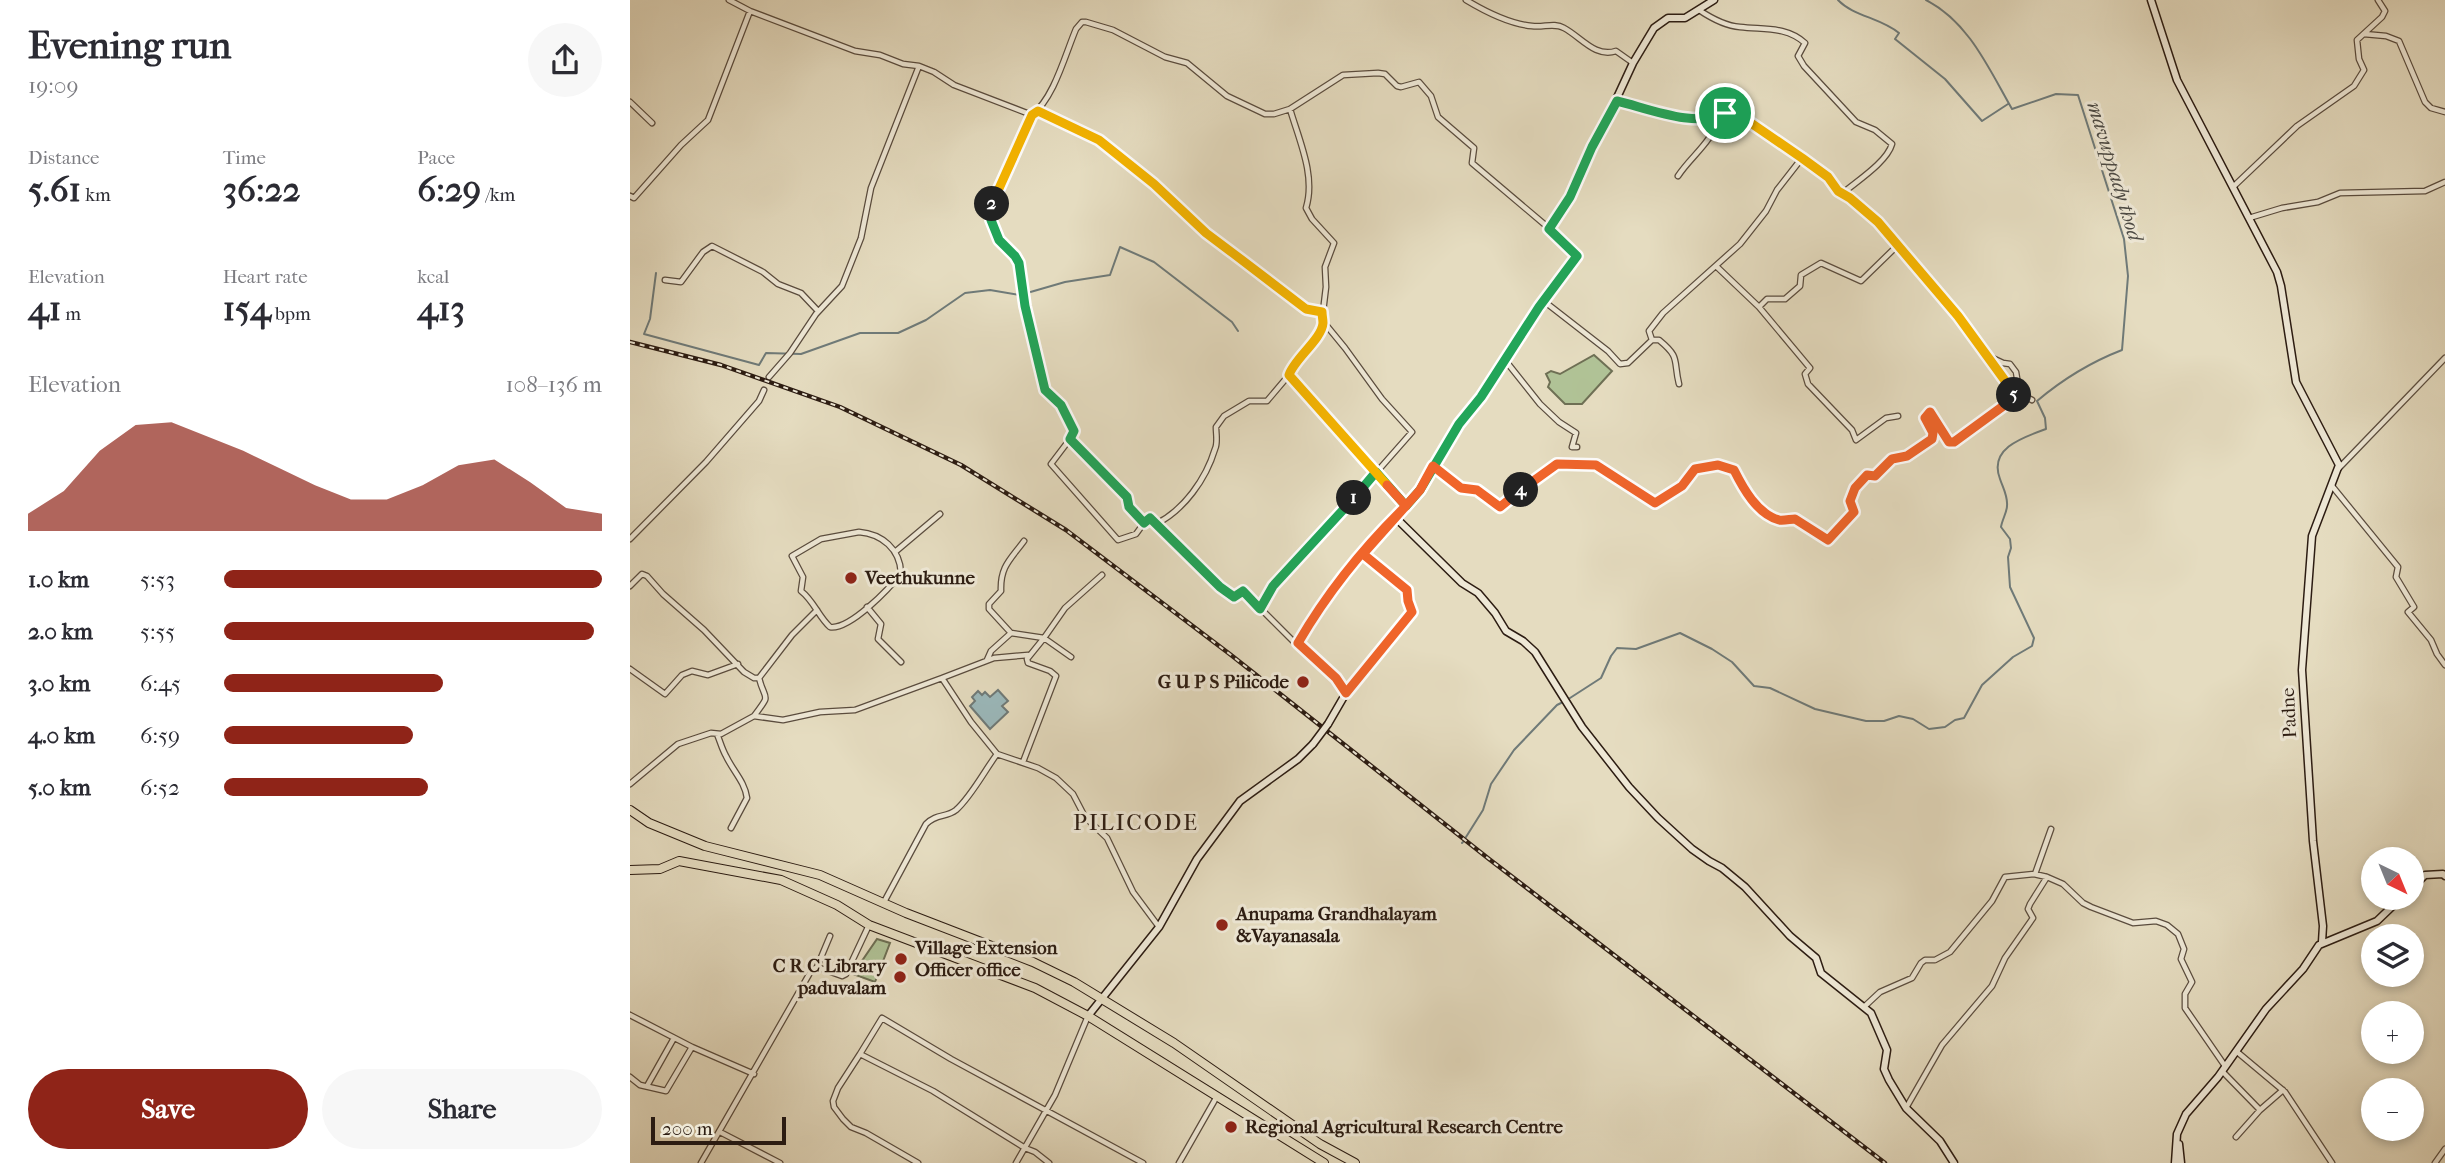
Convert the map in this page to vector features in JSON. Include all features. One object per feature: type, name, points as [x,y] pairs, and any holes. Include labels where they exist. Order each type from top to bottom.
[{"type":"highway","points":[[630,810],[649,823],[705,846],[820,875],[941,928],[1033,962],[1101,997],[1174,1043],[1320,1144],[1355,1163]]},
{"type":"highway","points":[[630,870],[660,869],[679,861],[781,880],[837,905],[869,925],[1035,988],[1088,1016],[1324,1163]]},
{"type":"street","points":[[729,0],[750,11],[855,51],[919,66],[954,85],[1032,115]]},
{"type":"street","points":[[1466,0],[1514,22],[1532,26],[1556,24],[1594,49],[1603,53],[1616,51],[1633,62]]},
{"type":"street","points":[[1549,229],[1570,197],[1633,62],[1654,28],[1668,18],[1685,19],[1714,0]]},
{"type":"street","points":[[2151,0],[2177,80],[2273,264],[2281,286],[2296,382],[2339,468],[2347,463],[2375,429],[2445,358]]},
{"type":"street","points":[[2232,188],[2297,126],[2354,86],[2364,70],[2359,59],[2357,40],[2385,11],[2378,0]]},
{"type":"street","points":[[1698,9],[1726,24],[1768,27],[1805,43],[1798,56],[1804,66],[1856,122],[1875,130],[1892,144],[1889,152],[1843,194]]},
{"type":"street","points":[[630,196],[634,198],[681,145],[708,120],[750,11]]},
{"type":"street","points":[[1298,643],[1341,580],[1420,490],[1459,424],[1481,397],[1539,307],[1577,256],[1472,163],[1474,148],[1438,117],[1432,96],[1419,82],[1401,87],[1385,74],[1343,75],[1290,109],[1265,114],[1227,96],[1187,63],[1165,57],[1112,30],[1082,22],[1076,29],[1052,87],[1038,111],[1032,115],[990,207],[991,220],[999,240],[1019,263],[1025,306],[1045,390],[1061,405],[1074,431],[1051,464],[1118,540],[1136,534],[1150,518],[1220,587],[1234,597],[1243,591],[1294,642],[1336,678],[1346,693]]},
{"type":"street","points":[[2364,34],[2386,36],[2399,41],[2425,102],[2431,108],[2445,112]]},
{"type":"street","points":[[768,377],[789,354],[818,311],[842,286],[861,238],[871,188],[919,66]]},
{"type":"street","points":[[1617,101],[1698,120],[1731,112],[1802,158],[1828,177],[1838,191],[1861,206],[1958,316],[2006,382],[2032,400]]},
{"type":"street","points":[[630,102],[652,123]]},
{"type":"street","points":[[1156,524],[1177,509],[1197,488],[1217,447],[1216,427],[1224,416],[1249,401],[1267,401],[1312,343],[1323,323],[1325,267],[1334,243],[1312,219],[1306,208],[1311,190],[1290,109]]},
{"type":"street","points":[[1038,111],[1099,140],[1154,184],[1206,233],[1306,309],[1322,312]]},
{"type":"street","points":[[1678,176],[1717,126],[1718,117]]},
{"type":"street","points":[[1653,340],[1649,331],[1663,313],[1740,244],[1802,158]]},
{"type":"street","points":[[2248,219],[2282,208],[2318,202],[2340,193],[2425,191],[2445,182]]},
{"type":"street","points":[[1759,307],[1767,299],[1785,299],[1800,286],[1801,275],[1821,263],[1861,281],[1898,245]]},
{"type":"street","points":[[665,280],[681,282],[703,252],[712,246],[763,272],[778,284],[801,293],[818,311]]},
{"type":"street","points":[[1716,266],[1759,307],[1810,368],[1805,374],[1808,384],[1852,430],[1856,440],[1886,418],[1898,416]]},
{"type":"street","points":[[1545,302],[1608,351],[1620,364],[1628,362],[1653,340],[1659,340],[1672,351],[1676,359],[1679,384]]},
{"type":"street","points":[[1260,609],[1273,586],[1412,432],[1382,399],[1323,323]]},
{"type":"street","points":[[1433,466],[1461,488],[1477,490],[1500,507],[1557,464],[1596,465],[1655,503],[1682,486],[1695,469],[1718,465],[1734,470],[1744,490],[1765,512],[1779,520],[1795,519],[1828,540],[1854,512],[1850,501],[1855,488],[1867,475],[1875,476],[1892,459],[1907,456],[1932,439],[1933,433],[1925,418],[1930,412],[1949,442],[1954,442],[2006,404],[2019,390],[2016,372],[2010,364],[1986,355]]},
{"type":"street","points":[[1505,360],[1540,404],[1576,433],[1572,447],[1577,447]]},
{"type":"street","points":[[1289,375],[1406,506]]},
{"type":"street","points":[[630,539],[706,462],[759,401],[764,390]]},
{"type":"street","points":[[1070,439],[1127,497],[1129,507],[1144,523]]},
{"type":"street","name":"Padne","points":[[2322,942],[2323,926],[2308,778],[2302,670],[2312,536],[2339,468]]},
{"type":"street","points":[[2331,485],[2398,567],[2396,577],[2414,607],[2408,612],[2431,640],[2445,666]]},
{"type":"street","points":[[895,552],[940,514]]},
{"type":"street","points":[[1395,517],[1462,583],[1478,593],[1506,631],[1523,640],[1535,652],[1581,727],[1629,787],[1658,818],[1692,849],[1745,887],[1790,936],[1816,958],[1821,973],[1865,1006],[1871,1013],[1887,1050],[1884,1069],[1906,1108],[1940,1141],[1954,1163]]},
{"type":"street","points":[[859,532],[879,537],[895,552],[901,573],[894,583],[867,607],[835,628],[827,624],[811,598],[801,591],[803,577],[793,559],[794,553],[821,539],[859,532]]},
{"type":"street","points":[[1024,541],[1006,562],[1001,578],[1001,590],[989,604],[989,609],[1011,633],[1044,638],[1071,657]]},
{"type":"street","points":[[1016,1163],[1047,1110],[1088,1016],[1159,926],[1197,859],[1240,801],[1298,759],[1313,744],[1346,693],[1412,612],[1407,590],[1363,554]]},
{"type":"street","points":[[630,586],[642,575],[647,576],[749,676],[759,678]]},
{"type":"street","points":[[1023,762],[1056,676],[1028,663],[1027,659],[1065,608],[1102,575]]},
{"type":"street","points":[[867,607],[881,624],[878,639],[901,663]]},
{"type":"street","points":[[759,678],[784,644],[817,610]]},
{"type":"street","points":[[987,660],[991,651],[1011,633]]},
{"type":"street","points":[[754,716],[783,720],[820,712],[855,710],[987,660],[1029,655]]},
{"type":"street","points":[[630,669],[664,694],[682,675],[692,671],[708,676],[738,664]]},
{"type":"street","points":[[630,784],[678,744],[711,733],[721,734],[754,716],[767,693],[759,678]]},
{"type":"street","points":[[942,678],[971,722],[997,754],[1023,762],[1056,778],[1073,794],[1085,817],[1107,838],[1132,892],[1159,926]]},
{"type":"street","points":[[717,734],[725,755],[745,785],[747,793],[732,828]]},
{"type":"street","points":[[884,902],[926,824],[932,818],[951,814],[960,806],[997,754]]},
{"type":"street","points":[[2035,874],[2051,829]]},
{"type":"street","points":[[2424,876],[2443,873]]},
{"type":"street","points":[[1865,1006],[1880,992],[1912,978],[1925,960],[1935,960],[1950,952],[1992,901],[2005,877],[2018,874],[2047,877],[2063,884],[2083,904],[2133,923],[2156,921],[2167,925],[2178,934],[2184,949],[2181,959],[2192,982],[2185,994],[2185,1008],[2223,1068],[2260,1110]]},
{"type":"street","points":[[1906,1108],[1942,1045],[1995,981],[2005,958],[2033,918],[2028,909],[2029,904],[2047,877]]},
{"type":"street","points":[[2174,1163],[2178,1135],[2186,1114],[2266,1009],[2303,969],[2322,942],[2377,921],[2388,910]]},
{"type":"street","points":[[817,967],[842,976],[846,974],[869,925]]},
{"type":"street","points":[[701,1163],[811,971],[817,967],[830,936]]},
{"type":"street","points":[[630,1015],[692,1047],[754,1074]]},
{"type":"street","points":[[918,1163],[852,1127],[834,1107],[833,1101],[838,1088],[883,1018],[951,1059],[1143,1163]]},
{"type":"street","points":[[647,1086],[674,1038]]},
{"type":"street","points":[[630,1077],[647,1086],[666,1091],[692,1047]]},
{"type":"street","points":[[2235,1050],[2283,1090],[2332,1163]]},
{"type":"street","points":[[860,1054],[933,1091],[1049,1163]]},
{"type":"street","points":[[2236,1137],[2260,1110],[2283,1090]]},
{"type":"street","points":[[1179,1163],[1216,1098]]},
{"type":"street","points":[[720,1132],[779,1163]]},
{"type":"street","points":[[2178,1135],[2181,1163]]},
{"type":"street","points":[[2435,1163],[2445,1149]]},
{"type":"green space","points":[[1594,355],[1612,371],[1582,404],[1565,404],[1548,387],[1550,382],[1546,374],[1551,371],[1560,374]]},
{"type":"green space","points":[[877,939],[890,943],[875,982],[853,974]]},
{"type":"water","points":[[998,690],[1008,701],[1002,706],[1008,712],[990,729],[970,706],[975,701],[972,697],[978,691],[982,695],[985,692],[990,697]]},
{"type":"waterway","points":[[1838,0],[1851,10],[1899,33],[1895,39],[1945,79],[1982,121],[2008,104]]},
{"type":"waterway","name":"mavuppady thod","points":[[1570,698],[1601,678],[1617,648],[1636,649],[1680,633],[1732,662],[1754,686],[1770,688],[1815,709],[1866,721],[1884,721],[1899,716],[1913,719],[1929,729],[1945,727],[1964,718],[1982,685],[2013,657],[2032,646],[2034,638],[2010,587],[2008,557],[2011,548],[2010,539],[2001,527],[2007,502],[2000,479],[1999,459],[2010,445],[2046,429],[2045,418],[2037,401],[2078,372],[2122,350],[2128,276],[2124,239],[2078,95],[2056,94],[2012,109],[1966,34],[1941,9],[1926,0]]},
{"type":"waterway","points":[[1027,293],[1065,282],[1110,275],[1120,247],[1154,262],[1232,322],[1238,331]]},
{"type":"waterway","points":[[656,273],[650,319],[644,334],[759,365],[766,353],[801,354],[860,333],[898,333],[926,320],[965,293],[990,290],[1019,295]]},
{"type":"waterway","points":[[1466,837],[1483,810],[1491,784],[1514,750],[1563,702]]},
{"type":"railway","points":[[630,342],[721,365],[840,407],[961,465],[1066,530],[1885,1163]]},
{"type":"place","name":"Veethukunne","points":[[851,578]]},
{"type":"place","name":"G U P S Pilicode","points":[[1303,682]]},
{"type":"place","name":"Anupama Grandhalayam &Vayanasala","points":[[1222,925]]},
{"type":"place","name":"Village Extension Officer office","points":[[901,959]]},
{"type":"place","name":"C R C Library paduvalam","points":[[900,977]]},
{"type":"place","name":"Regional Agricultural Research Centre","points":[[1231,1127]]},
{"type":"district","name":"PILICODE","points":[[1136,822]]},
{"type":"route","points":[[1725,113],[1718,117],[1698,120],[1617,101],[1592,147],[1570,197],[1549,229],[1577,256],[1539,307],[1481,397],[1459,424],[1437,458],[1420,490],[1406,506],[1376,472],[1273,586],[1260,609],[1243,591],[1234,597],[1220,587],[1150,518],[1144,523],[1129,507],[1127,497],[1070,439],[1074,431],[1061,405],[1045,390],[1036,359],[1019,263],[999,240],[991,220],[990,207],[1032,115],[1038,111],[1099,140],[1154,184],[1206,233],[1306,309],[1322,312],[1323,323],[1289,375],[1352,444],[1406,506],[1382,531],[1341,580],[1298,643],[1336,678],[1346,693],[1412,612],[1407,590],[1363,554],[1382,531],[1395,517],[1406,506],[1420,490],[1433,466],[1461,488],[1477,490],[1500,507],[1557,464],[1596,465],[1655,503],[1682,486],[1695,469],[1718,465],[1734,470],[1744,490],[1765,512],[1779,520],[1795,519],[1828,540],[1854,512],[1850,501],[1855,488],[1867,475],[1875,476],[1892,459],[1907,456],[1932,439],[1933,433],[1925,418],[1930,412],[1949,442],[1954,442],[2006,404],[2017,392],[1978,346],[1958,316],[1878,222],[1861,206],[1838,191],[1828,177],[1802,158],[1748,121],[1731,112],[1725,113]]}]
